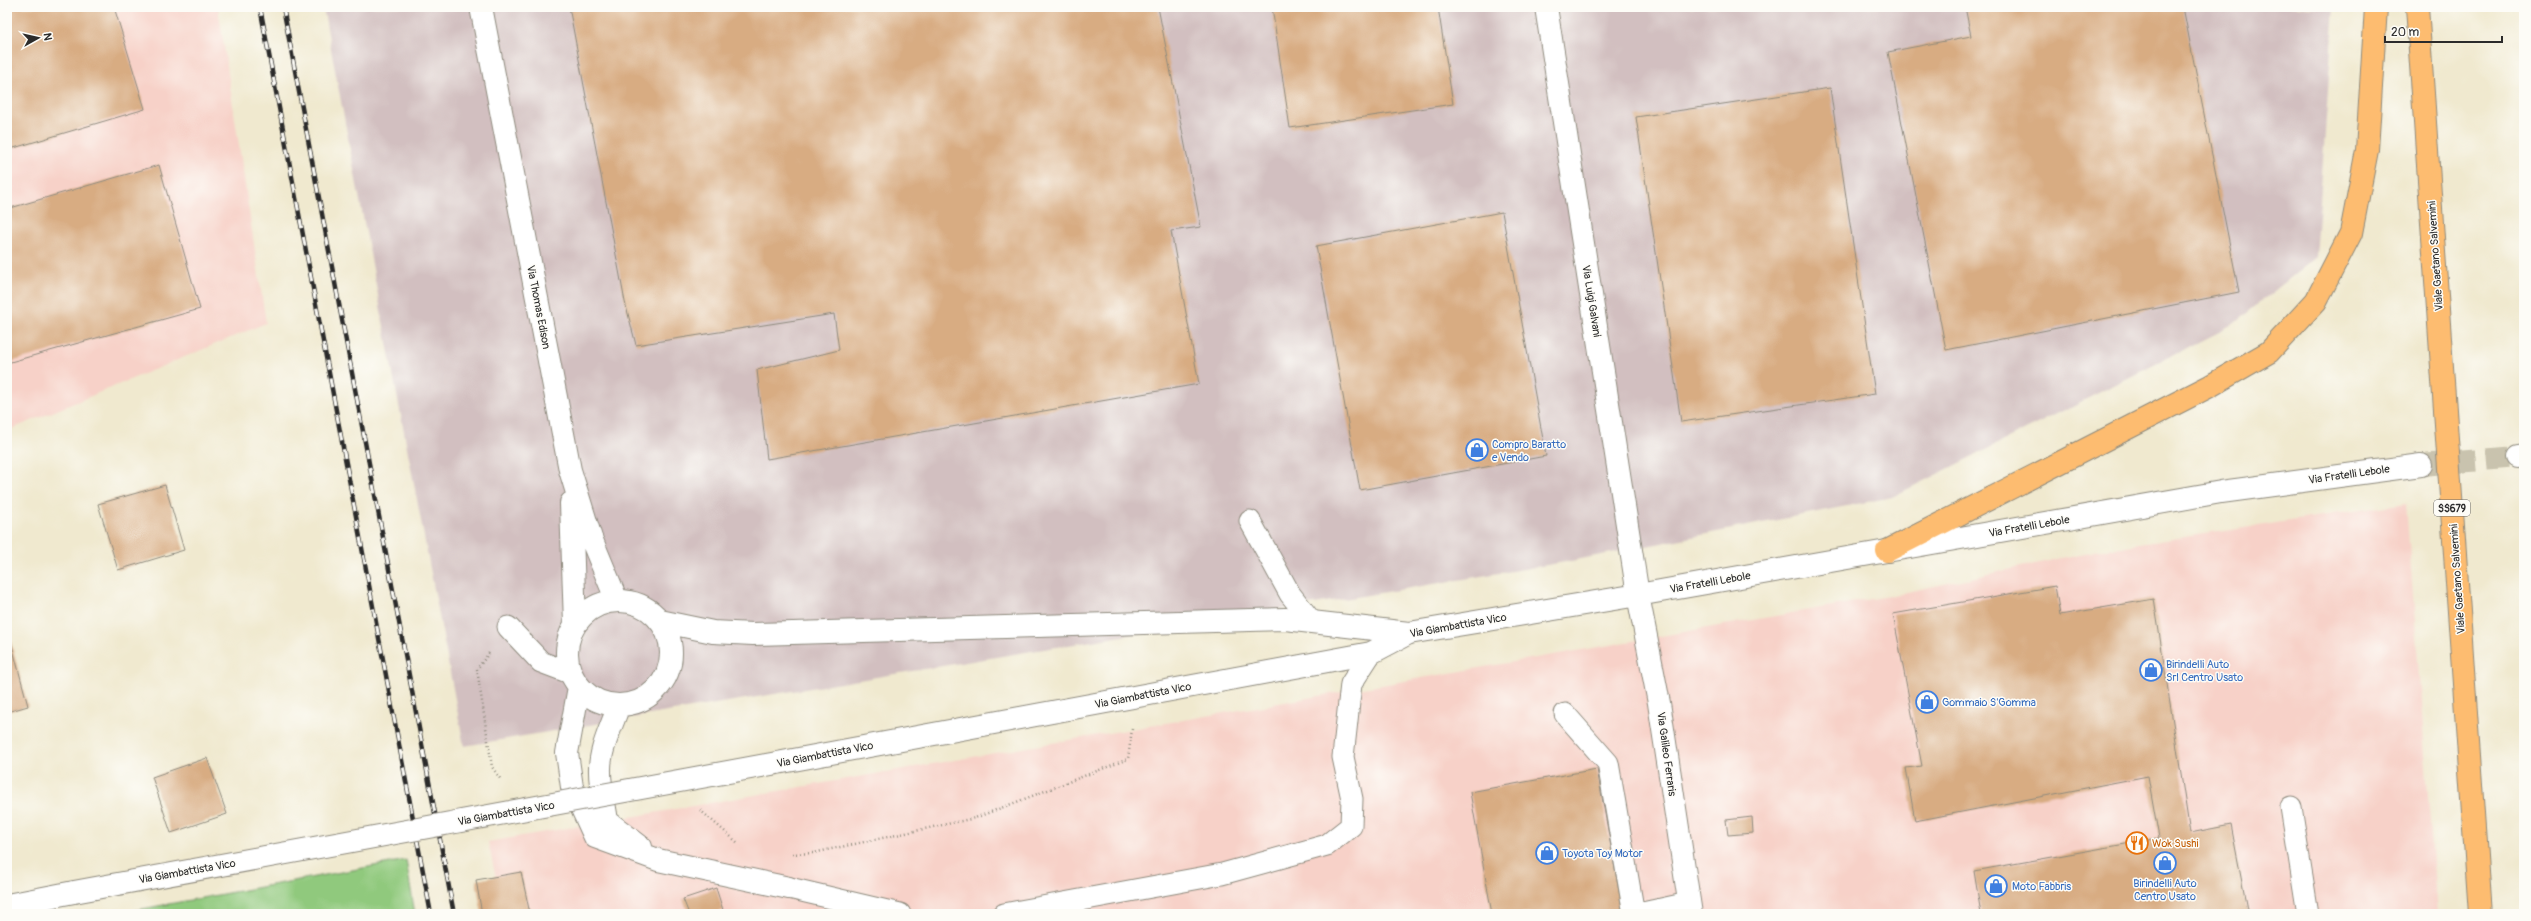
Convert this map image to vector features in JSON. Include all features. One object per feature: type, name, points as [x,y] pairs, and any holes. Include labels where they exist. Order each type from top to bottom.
[{"type":"main road","points":[[1887,551],[2217,383],[2269,352],[2316,301],[2352,233],[2367,150],[2376,7]]},
{"type":"main road","name":"Viale Gaetano Salvemini","points":[[2417,7],[2480,914]]},
{"type":"street","name":"Via Thomas Edison","points":[[482,7],[570,470],[591,538],[616,601]]},
{"type":"street","name":"Via Luigi Galvani","points":[[1546,7],[1638,595]]},
{"type":"street","name":"Via Fratelli Lebole","points":[[1638,595],[2221,492],[2422,464]]},
{"type":"street","points":[[570,470],[575,625]]},
{"type":"street","name":"Via Giambattista Vico","points":[[7,905],[1371,653],[1409,633],[1638,595]]},
{"type":"street","name":"Via Galileo Ferraris","points":[[1638,595],[1660,703],[1690,908]]},
{"type":"street","points":[[616,601],[633,603],[648,610],[660,621],[668,637],[672,655],[667,673],[658,688],[644,699],[627,705],[610,705],[592,699],[574,680],[566,657],[568,640],[575,625],[586,613],[600,604],[616,601]]},
{"type":"street","points":[[660,621],[713,632],[754,634],[1285,619],[1409,633]]},
{"type":"street","points":[[574,680],[567,753],[572,787],[595,837],[658,860],[788,888]]},
{"type":"street","points":[[619,705],[604,749],[600,770],[607,821],[658,860]]},
{"type":"lane","points":[[1250,521],[1290,594],[1312,622]]},
{"type":"lane","points":[[508,626],[541,662],[574,680]]},
{"type":"lane","points":[[1004,914],[1222,874],[1327,845],[1351,826],[1352,799],[1343,757],[1352,684],[1371,653]]},
{"type":"lane","points":[[1565,714],[1608,763],[1634,914]]},
{"type":"lane","points":[[2291,807],[2308,914]]},
{"type":"lane","points":[[788,888],[900,914]]},
{"type":"lane","points":[[1638,914],[1690,908]]},
{"type":"shaded area","points":[[7,7],[218,7],[266,323],[7,431]]},
{"type":"shaded area","points":[[323,7],[2334,7],[2316,257],[2231,326],[1892,497],[1571,561],[464,746]]},
{"type":"shaded area","points":[[2406,503],[2437,914],[504,914],[488,842],[1889,596],[2094,551]]},
{"type":"green space","points":[[406,860],[415,914],[115,914]]},
{"type":"building","points":[[7,7],[114,7],[145,109],[7,150]]},
{"type":"building","points":[[569,7],[1158,7],[1201,227],[1171,231],[1199,384],[767,459],[757,370],[839,350],[834,314],[636,345],[625,302]]},
{"type":"building","points":[[1272,7],[1438,7],[1453,104],[1290,128]]},
{"type":"building","points":[[1965,7],[2183,7],[2239,292],[1946,350],[1888,52],[1971,36]]},
{"type":"building","points":[[1830,88],[1875,394],[1681,422],[1636,117]]},
{"type":"building","points":[[159,165],[200,309],[7,363],[7,209]]},
{"type":"building","points":[[1502,212],[1546,456],[1360,490],[1316,246]]},
{"type":"building","points":[[165,485],[184,550],[118,570],[98,504]]},
{"type":"building","points":[[2055,586],[2060,615],[2154,599],[2190,833],[2231,825],[2248,914],[1981,914],[1974,871],[2159,838],[2148,776],[1915,821],[1906,768],[1922,766],[1893,614]]},
{"type":"building","points":[[7,627],[28,706],[7,712]]},
{"type":"building","points":[[207,758],[227,814],[171,833],[152,777]]},
{"type":"building","name":"Toyota Toy Motor","points":[[1597,769],[1623,914],[1492,914],[1470,792]]},
{"type":"building","points":[[1752,817],[1753,833],[1728,835],[1726,820]]},
{"type":"building","points":[[521,872],[530,914],[482,914],[476,880]]},
{"type":"building","points":[[716,888],[723,910],[713,914],[689,914],[683,899]]},
{"type":"tunnel","points":[[2421,465],[2518,457]]},
{"type":"railway","points":[[260,7],[431,914]]},
{"type":"railway","points":[[283,7],[454,914]]},
{"type":"place","name":"Compro Baratto e Vendo","points":[[1477,450]]},
{"type":"place","name":"Birindelli Auto Srl Centro Usato","points":[[2151,670]]},
{"type":"place","name":"Gommaio S'Gomma","points":[[1927,702]]},
{"type":"place","name":"Wok Sushi","points":[[2137,843]]},
{"type":"place","name":"Toyota Toy Motor","points":[[1547,853]]},
{"type":"place","name":"Birindelli Auto Centro Usato","points":[[2165,863]]},
{"type":"place","name":"Moto Fabbris","points":[[1996,886]]}]
